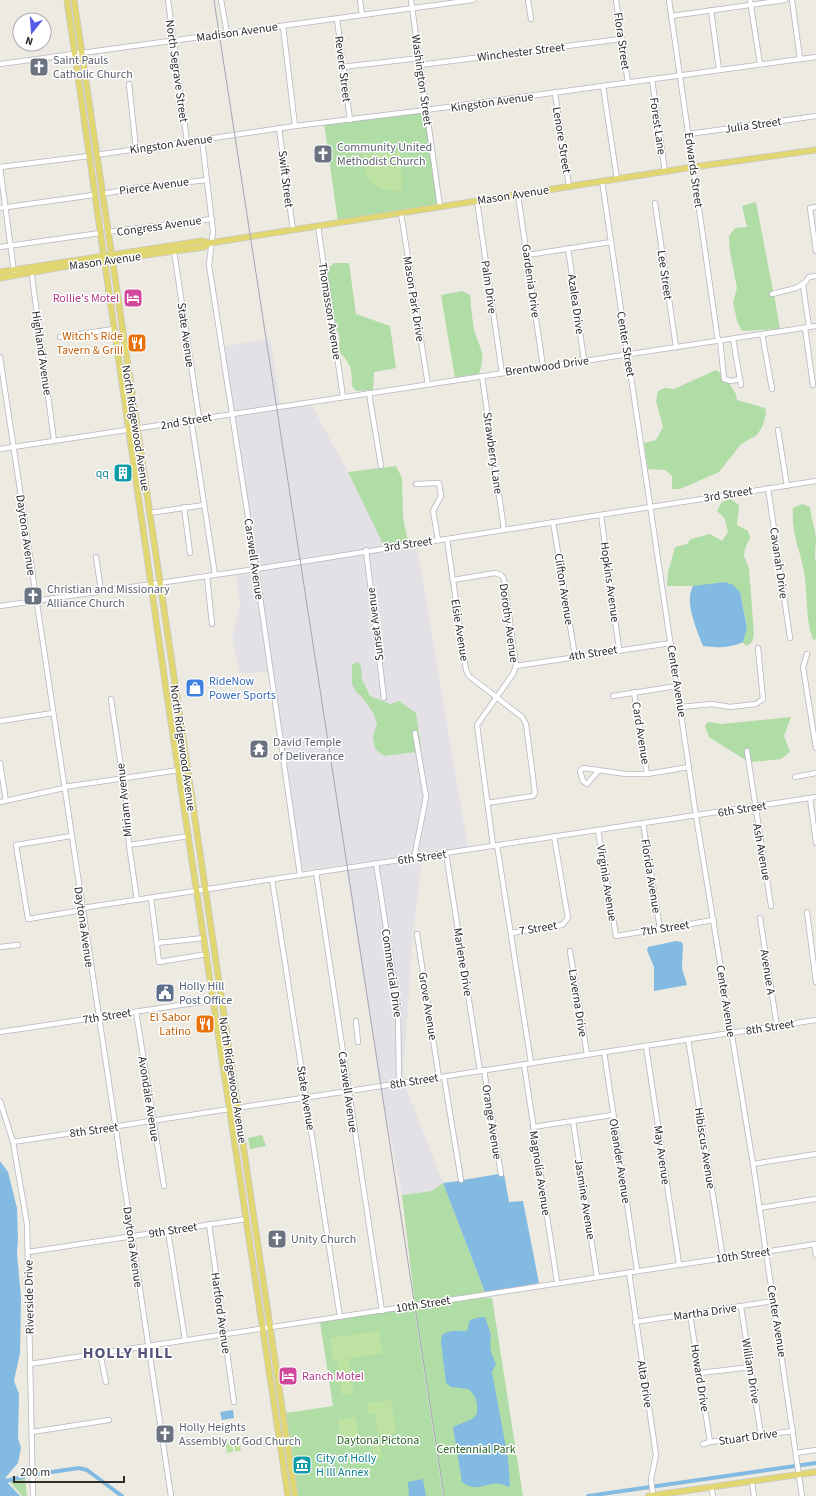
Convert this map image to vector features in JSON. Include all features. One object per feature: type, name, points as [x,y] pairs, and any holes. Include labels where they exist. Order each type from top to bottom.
[{"type":"main road","name":"North Ridgewood Avenue","points":[[67,0],[103,258],[288,1496]]},
{"type":"main road","name":"North Ridgewood Avenue","points":[[75,0],[81,53],[107,232],[295,1496]]},
{"type":"main road","name":"Mason Avenue","points":[[111,257],[202,241],[210,243],[569,186],[816,150]]},
{"type":"main road","name":"Mason Avenue","points":[[0,272],[30,266],[204,247],[210,243]]},
{"type":"main road","name":"Mason Avenue","points":[[0,278],[103,258]]},
{"type":"main road","points":[[178,760],[186,768]]},
{"type":"main road","points":[[179,770],[188,780]]},
{"type":"main road","points":[[214,1000],[223,1011]]},
{"type":"main road","points":[[245,1208],[254,1217]]},
{"type":"main road","points":[[246,1218],[255,1228]]},
{"type":"main road","points":[[652,1494],[670,1495],[711,1487],[816,1472]]},
{"type":"street","name":"North Segrave Street","points":[[168,0],[187,142]]},
{"type":"street","points":[[222,0],[227,33]]},
{"type":"street","points":[[360,0],[362,15]]},
{"type":"street","name":"Washington Street","points":[[412,0],[440,207]]},
{"type":"street","name":"Madison Avenue","points":[[0,64],[413,9],[456,1],[473,0]]},
{"type":"street","points":[[528,0],[531,19]]},
{"type":"street","name":"Flora Street","points":[[616,0],[628,83]]},
{"type":"street","name":"Edwards Street","points":[[669,0],[724,379],[731,382],[740,379]]},
{"type":"street","points":[[671,16],[751,2],[785,0]]},
{"type":"street","points":[[792,0],[800,59]]},
{"type":"street","points":[[751,2],[760,64]]},
{"type":"street","points":[[711,10],[719,70]]},
{"type":"street","name":"Revere Street","points":[[337,19],[350,120]]},
{"type":"street","points":[[283,26],[295,126]]},
{"type":"street","name":"Winchester Street","points":[[420,65],[622,39]]},
{"type":"street","name":"Kingston Avenue","points":[[96,155],[279,128],[555,93],[816,56]]},
{"type":"street","points":[[342,67],[420,58]]},
{"type":"street","name":"Forest Lane","points":[[652,79],[665,172]]},
{"type":"street","points":[[129,84],[136,149]]},
{"type":"street","points":[[603,86],[617,179]]},
{"type":"street","name":"Lenore Street","points":[[555,93],[569,186]]},
{"type":"street","name":"Julia Street","points":[[689,134],[816,116]]},
{"type":"street","name":"Swift Street","points":[[279,128],[293,230]]},
{"type":"street","name":"Carswell Avenue","points":[[202,140],[213,231],[210,243],[209,264],[256,569],[300,875]]},
{"type":"street","points":[[14,276],[0,167],[89,156]]},
{"type":"street","name":"Pierce Avenue","points":[[102,194],[140,187],[207,180]]},
{"type":"street","name":"Center Street","points":[[602,182],[650,506]]},
{"type":"street","name":"Gardenia Drive","points":[[518,194],[544,367]]},
{"type":"street","points":[[0,208],[94,195]]},
{"type":"street","name":"Palm Drive","points":[[477,201],[502,373]]},
{"type":"street","name":"Lee Street","points":[[654,203],[676,347]]},
{"type":"street","points":[[816,207],[810,208],[816,251]]},
{"type":"street","name":"Mason Park Drive","points":[[400,213],[428,385]]},
{"type":"street","name":"Congress Avenue","points":[[107,232],[212,219]]},
{"type":"street","name":"Thomasson Avenue","points":[[318,226],[343,397]]},
{"type":"street","name":"Congress Avenue","points":[[0,247],[100,234]]},
{"type":"street","points":[[527,255],[611,242]]},
{"type":"street","name":"Azalea Drive","points":[[568,248],[584,360]]},
{"type":"street","name":"State Avenue","points":[[174,251],[199,418]]},
{"type":"street","name":"Highland Avenue","points":[[30,266],[54,441]]},
{"type":"street","points":[[772,294],[796,288],[809,278],[816,276]]},
{"type":"street","points":[[804,283],[813,384]]},
{"type":"street","name":"Brentwood Drive","points":[[277,407],[816,326]]},
{"type":"street","points":[[60,337],[114,330]]},
{"type":"street","points":[[762,334],[772,389]]},
{"type":"street","points":[[733,339],[741,385]]},
{"type":"street","name":"Daytona Avenue","points":[[0,361],[132,1236],[147,1346],[171,1496]]},
{"type":"street","name":"Strawberry Lane","points":[[482,376],[504,530]]},
{"type":"street","points":[[369,393],[381,466]]},
{"type":"street","name":"2nd Street","points":[[0,449],[277,407]]},
{"type":"street","points":[[191,420],[215,574]]},
{"type":"street","points":[[778,430],[787,486]]},
{"type":"street","name":"3rd Street","points":[[0,606],[256,569],[366,550],[447,539],[816,481]]},
{"type":"street","points":[[416,484],[439,484],[441,496],[433,511],[438,540]]},
{"type":"street","name":"Cavanah Drive","points":[[768,488],[790,638]]},
{"type":"street","points":[[149,513],[204,505]]},
{"type":"street","name":"Center Avenue","points":[[650,506],[696,816],[753,1164],[802,1496]]},
{"type":"street","points":[[184,507],[190,553]]},
{"type":"street","name":"Hopkins Avenue","points":[[601,514],[619,649]]},
{"type":"street","name":"Clifton Avenue","points":[[553,522],[575,656]]},
{"type":"street","name":"Elsie Avenue","points":[[447,539],[466,670],[473,680],[496,697]]},
{"type":"street","name":"Sunset Avenue","points":[[366,550],[384,698]]},
{"type":"street","points":[[96,557],[101,591]]},
{"type":"street","name":"Dorothy Avenue","points":[[453,580],[495,573],[501,575],[504,579],[516,666],[513,674],[496,697]]},
{"type":"street","points":[[207,576],[212,624]]},
{"type":"street","name":"4th Street","points":[[516,666],[619,649],[671,643]]},
{"type":"street","points":[[681,707],[712,704],[730,707],[756,704],[763,699],[758,648]]},
{"type":"street","points":[[807,654],[803,667],[814,717],[816,748]]},
{"type":"street","points":[[613,696],[677,686]]},
{"type":"street","name":"Card Avenue","points":[[634,692],[647,774]]},
{"type":"street","points":[[486,803],[533,796],[535,793],[526,724],[522,717],[496,697],[477,725],[486,803],[511,933],[531,1063]]},
{"type":"street","name":"Miriam Avenue","points":[[111,700],[123,779],[129,845],[137,900]]},
{"type":"street","points":[[0,720],[53,713]]},
{"type":"street","points":[[414,858],[426,797],[415,733]]},
{"type":"street","name":"Ash Avenue","points":[[747,751],[771,906]]},
{"type":"street","points":[[0,763],[6,801]]},
{"type":"street","points":[[599,770],[587,784],[583,781],[580,771],[583,768],[590,768],[626,774],[647,774],[690,768]]},
{"type":"street","points":[[0,802],[64,788],[179,770]]},
{"type":"street","points":[[795,776],[816,774]]},
{"type":"street","name":"6th Street","points":[[71,836],[16,845],[28,919],[77,911],[82,908],[816,797]]},
{"type":"street","points":[[810,798],[816,843]]},
{"type":"street","name":"Florida Avenue","points":[[643,823],[660,929]]},
{"type":"street","name":"Virginia Avenue","points":[[598,830],[616,936]]},
{"type":"street","points":[[129,845],[189,836]]},
{"type":"street","name":"7 Street","points":[[511,933],[562,925],[568,918],[554,836]]},
{"type":"street","name":"Marlene Drive","points":[[446,853],[482,1071]]},
{"type":"street","name":"Commercial Drive","points":[[376,863],[398,1006],[399,1084]]},
{"type":"street","name":"Carswell Avenue","points":[[316,872],[382,1311]]},
{"type":"street","name":"State Avenue","points":[[272,879],[340,1317]]},
{"type":"street","points":[[151,898],[160,962],[207,954]]},
{"type":"street","points":[[807,912],[816,982]]},
{"type":"street","name":"Avenue A","points":[[760,918],[777,1026]]},
{"type":"street","name":"7th Street","points":[[616,936],[714,920]]},
{"type":"street","name":"Grove Avenue","points":[[417,934],[461,1180]]},
{"type":"street","points":[[157,943],[204,938]]},
{"type":"street","points":[[0,947],[18,945]]},
{"type":"street","name":"Laverna Drive","points":[[570,951],[587,1054]]},
{"type":"street","name":"7th Street","points":[[0,1032],[214,1000]]},
{"type":"street","name":"Avondale Avenue","points":[[136,1012],[152,1121],[164,1186]]},
{"type":"street","name":"8th Street","points":[[13,1142],[306,1099],[587,1054],[816,1020]]},
{"type":"street","points":[[356,1021],[358,1042]]},
{"type":"street","name":"Hibiscus Avenue","points":[[688,1039],[723,1258]]},
{"type":"street","name":"May Avenue","points":[[646,1046],[679,1264]]},
{"type":"street","name":"Oleander Avenue","points":[[604,1052],[612,1115],[637,1270]]},
{"type":"street","name":"Magnolia Avenue","points":[[524,1064],[557,1282]]},
{"type":"street","name":"Orange Avenue","points":[[482,1071],[501,1174]]},
{"type":"street","name":"Riverside Drive","points":[[0,1101],[13,1142],[27,1224],[33,1496]]},
{"type":"street","points":[[533,1127],[612,1115]]},
{"type":"street","name":"Jasmine Avenue","points":[[573,1121],[597,1277]]},
{"type":"street","points":[[753,1164],[816,1154]]},
{"type":"street","points":[[759,1208],[816,1199]]},
{"type":"street","name":"9th Street","points":[[28,1252],[246,1218]]},
{"type":"street","name":"Hartford Avenue","points":[[209,1224],[234,1402]]},
{"type":"street","points":[[168,1231],[185,1340]]},
{"type":"street","points":[[815,1244],[816,1255]]},
{"type":"street","name":"10th Street","points":[[30,1364],[382,1311],[557,1282],[815,1244]]},
{"type":"street","name":"Alta Drive","points":[[629,1272],[656,1455],[652,1494]]},
{"type":"street","name":"Martha Drive","points":[[636,1322],[774,1301]]},
{"type":"street","name":"William Drive","points":[[741,1307],[761,1435]]},
{"type":"street","name":"Howard Drive","points":[[690,1314],[710,1442]]},
{"type":"street","points":[[100,1353],[106,1382]]},
{"type":"street","points":[[700,1373],[751,1367]]},
{"type":"street","points":[[32,1432],[109,1420]]},
{"type":"street","name":"Stuart Drive","points":[[703,1444],[793,1430]]},
{"type":"street","points":[[279,1436],[286,1435]]},
{"type":"street","points":[[796,1453],[816,1450]]},
{"type":"street","points":[[752,1481],[754,1496]]},
{"type":"street","points":[[711,1487],[712,1496]]},
{"type":"shaded area","points":[[270,338],[280,404],[233,411],[223,347]]},
{"type":"shaded area","points":[[311,404],[348,472],[384,546],[257,566],[233,415]]},
{"type":"shaded area","points":[[417,545],[468,848],[417,855],[428,796],[420,749],[420,734],[416,713],[399,701],[390,704],[382,701],[386,700],[368,552]]},
{"type":"shaded area","points":[[365,553],[382,701],[370,696],[362,679],[363,673],[356,692],[361,696],[374,714],[377,724],[373,736],[384,756],[416,752],[424,797],[413,856],[301,870],[258,571]]},
{"type":"shaded area","points":[[254,571],[269,672],[240,673],[232,638],[240,605],[236,574]]},
{"type":"shaded area","points":[[442,856],[422,861],[413,934],[403,1075],[404,1081],[401,1081],[400,1006],[378,865]]},
{"type":"shaded area","points":[[374,865],[396,1007],[397,1082],[381,1084],[346,870]]},
{"type":"shaded area","points":[[405,1085],[443,1183],[432,1191],[402,1195],[381,1089]]},
{"type":"green space","points":[[426,110],[440,207],[338,222],[324,123]]},
{"type":"green space","points":[[400,152],[402,191],[385,189],[372,183],[365,171],[363,154]]},
{"type":"green space","points":[[756,202],[773,291],[770,292],[770,296],[774,295],[780,329],[742,331],[737,321],[733,302],[737,288],[730,252],[729,236],[735,228],[747,227],[742,206]]},
{"type":"green space","points":[[334,263],[349,263],[356,314],[390,326],[396,368],[374,372],[373,390],[356,391],[352,386],[350,367],[339,352],[339,333],[335,328],[326,270]]},
{"type":"green space","points":[[462,291],[470,295],[474,329],[481,350],[482,360],[479,374],[455,378],[441,295]]},
{"type":"green space","points":[[716,370],[721,374],[723,381],[729,383],[736,394],[737,400],[765,408],[766,414],[763,425],[757,435],[741,444],[719,472],[680,489],[672,489],[672,476],[665,470],[648,469],[644,443],[656,440],[663,427],[656,401],[658,391],[665,388],[674,389]]},
{"type":"green space","points":[[396,466],[402,478],[403,517],[408,542],[384,546],[348,472]]},
{"type":"green space","points":[[730,499],[739,505],[737,525],[748,531],[750,538],[745,548],[744,556],[749,569],[754,634],[752,642],[747,646],[742,642],[747,627],[740,592],[725,582],[705,586],[667,586],[668,573],[675,547],[687,544],[691,539],[710,534],[722,541],[728,532],[725,519],[717,511],[722,502]]},
{"type":"green space","points":[[802,504],[810,507],[816,538],[816,639],[813,640],[810,632],[804,572],[793,526],[793,508]]},
{"type":"green space","points":[[358,662],[361,666],[362,679],[370,696],[390,704],[399,701],[416,713],[421,747],[420,749],[417,731],[413,732],[416,752],[384,756],[375,749],[373,736],[377,724],[374,714],[361,696],[356,692],[352,684],[352,665]]},
{"type":"green space","points":[[791,717],[784,736],[790,752],[781,759],[751,762],[748,748],[745,749],[747,761],[709,737],[705,726],[708,722],[721,724]]},
{"type":"green space","points":[[262,1135],[266,1146],[250,1149],[248,1138]]},
{"type":"green space","points":[[443,1183],[485,1292],[415,1304],[402,1195],[432,1191]]},
{"type":"green space","name":"Centennial Park","points":[[482,1298],[492,1298],[523,1496],[444,1496],[415,1308]]},
{"type":"green space","name":"Daytona Pictona","points":[[414,1307],[443,1496],[298,1496],[286,1413],[333,1406],[320,1322]]},
{"type":"green space","points":[[379,1331],[383,1353],[333,1361],[330,1338]]},
{"type":"green space","points":[[349,1359],[354,1393],[342,1395],[337,1361]]},
{"type":"green space","points":[[391,1400],[396,1433],[378,1436],[375,1414],[369,1414],[367,1403]]},
{"type":"green space","points":[[355,1417],[359,1438],[341,1441],[338,1419]]},
{"type":"green space","points":[[233,1438],[239,1438],[241,1451],[235,1451]]},
{"type":"green space","points":[[232,1439],[233,1452],[227,1453],[225,1440]]},
{"type":"green space","points":[[379,1440],[382,1457],[374,1458],[371,1441]]},
{"type":"green space","points":[[25,1478],[27,1496],[22,1496],[10,1482]]},
{"type":"water","points":[[725,582],[733,585],[740,592],[747,628],[743,642],[723,647],[703,646],[692,616],[690,600],[693,586]]},
{"type":"water","points":[[676,941],[683,944],[682,968],[687,985],[654,991],[654,967],[647,950],[648,947]]},
{"type":"water","points":[[0,1161],[8,1172],[17,1208],[17,1253],[21,1298],[20,1353],[14,1381],[19,1394],[18,1438],[21,1448],[18,1463],[6,1477],[6,1481],[20,1496],[0,1496]]},
{"type":"water","points":[[499,1174],[499,1176],[504,1174],[509,1202],[523,1201],[539,1283],[485,1292],[443,1183],[459,1181],[460,1183],[463,1180]]},
{"type":"water","points":[[485,1317],[491,1335],[491,1352],[496,1364],[492,1372],[508,1458],[510,1485],[508,1487],[501,1484],[490,1484],[474,1487],[468,1486],[462,1482],[453,1427],[472,1419],[477,1414],[477,1404],[475,1397],[468,1389],[451,1387],[446,1383],[441,1342],[442,1335],[445,1333],[451,1331],[467,1331],[470,1320]]},
{"type":"water","points":[[233,1410],[234,1418],[222,1420],[220,1412]]},
{"type":"water","points":[[423,1479],[426,1496],[409,1496],[408,1482]]},
{"type":"waterway","points":[[588,1496],[816,1463]]},
{"type":"waterway","points":[[31,1475],[79,1468],[87,1470],[122,1496]]},
{"type":"waterway","points":[[6,1481],[26,1476]]},
{"type":"railway","points":[[214,0],[444,1496]]},
{"type":"place","name":"Saint Pauls Catholic Church","points":[[39,67]]},
{"type":"place","name":"Community United Methodist Church","points":[[323,154]]},
{"type":"place","name":"Rollie's Motel","points":[[133,298]]},
{"type":"place","name":"Witch's Ride Tavern & Grill","points":[[137,343]]},
{"type":"place","name":"qq","points":[[123,473]]},
{"type":"place","name":"Christian and Missionary Alliance Church","points":[[33,596]]},
{"type":"place","name":"RideNow Power Sports","points":[[195,688]]},
{"type":"place","name":"David Temple of Deliverance","points":[[259,749]]},
{"type":"place","name":"Holly Hill Post Office","points":[[165,993]]},
{"type":"place","name":"El Sabor Latino","points":[[205,1024]]},
{"type":"place","name":"Unity Church","points":[[277,1239]]},
{"type":"place","name":"Ranch Motel","points":[[288,1376]]},
{"type":"place","name":"Holly Heights Assembly of God Church","points":[[165,1434]]},
{"type":"place","name":"City of Holly H Ill Annex","points":[[302,1465]]},
{"type":"district","name":"HOLLY HILL","points":[[128,1352]]}]
